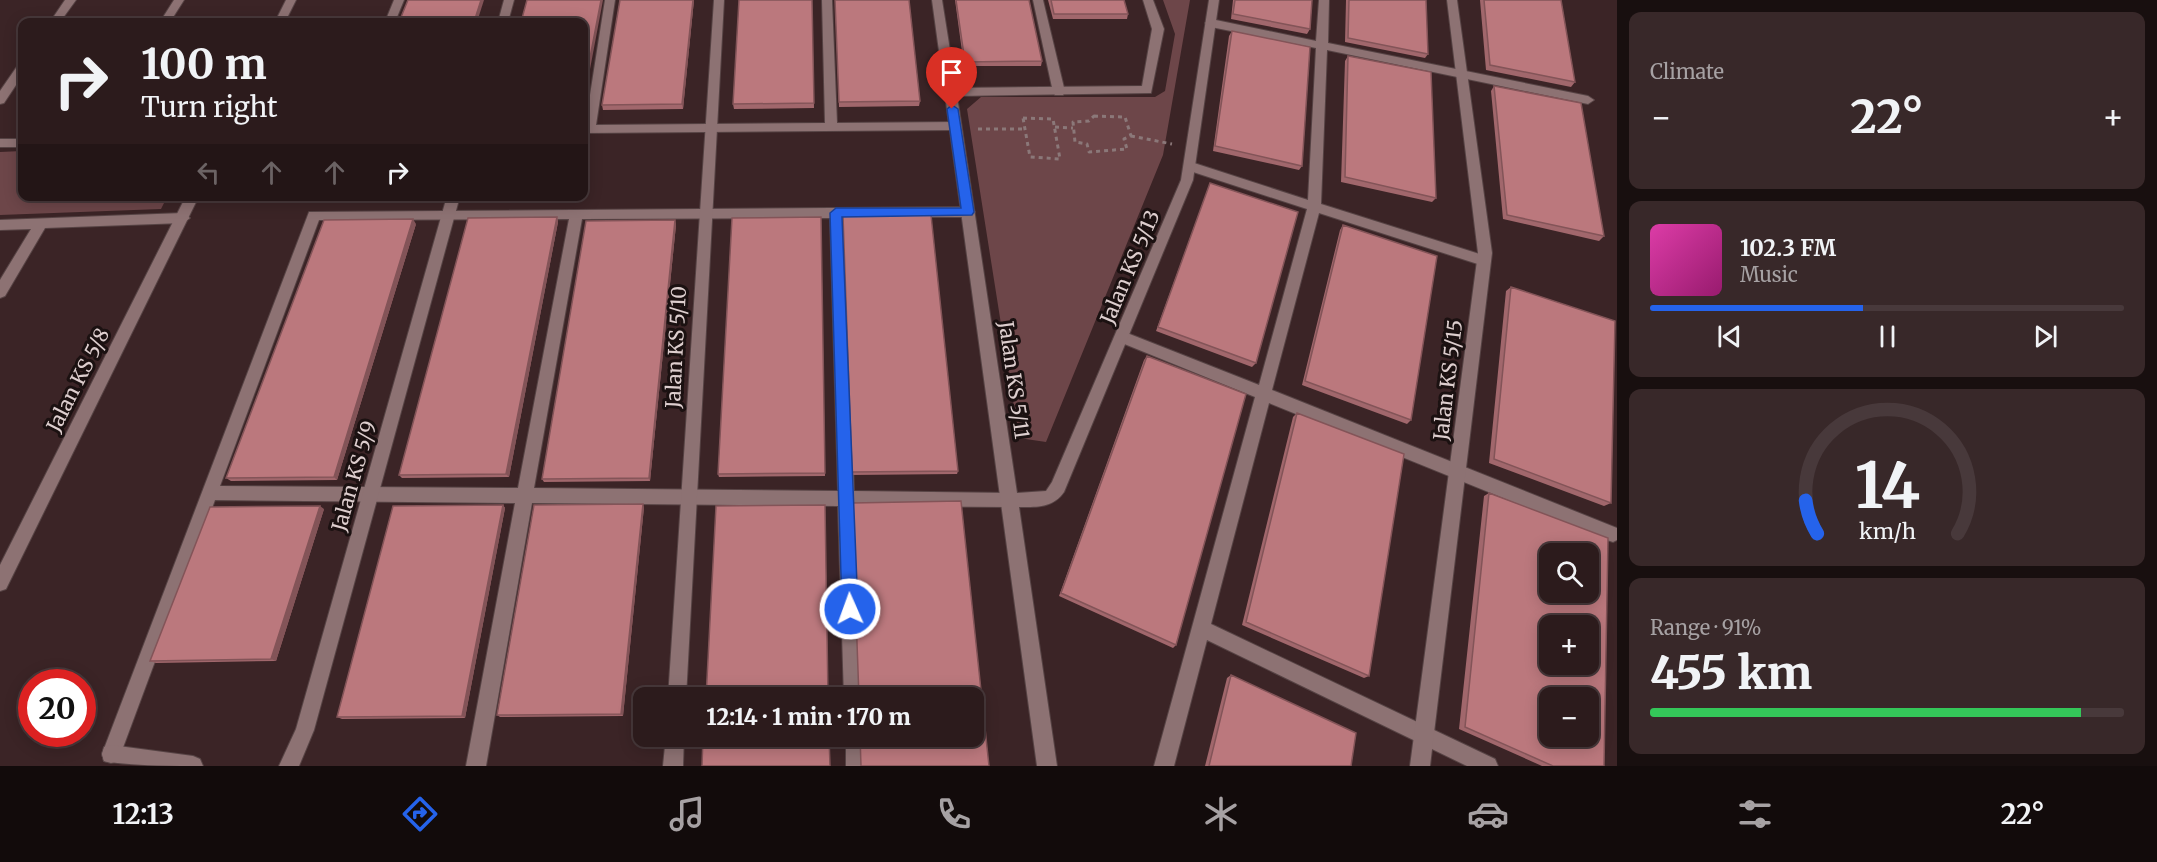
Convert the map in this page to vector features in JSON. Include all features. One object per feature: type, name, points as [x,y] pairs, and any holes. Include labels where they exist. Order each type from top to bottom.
[{"type":"street","points":[[58,18],[71,0]]},
{"type":"street","points":[[168,18],[179,0]]},
{"type":"street","points":[[282,18],[291,0]]},
{"type":"street","points":[[392,18],[399,0]]},
{"type":"street","points":[[504,18],[509,0]]},
{"type":"street","points":[[588,118],[610,0]]},
{"type":"street","name":"Jalan KS 5/10","points":[[678,687],[719,0]]},
{"type":"street","points":[[827,0],[831,127]]},
{"type":"street","name":"Jalan KS 5/11","points":[[936,0],[1047,766]]},
{"type":"street","points":[[1038,0],[1059,92]]},
{"type":"street","points":[[949,92],[1147,90],[1158,28],[1148,0]]},
{"type":"street","name":"Jalan KS 5/13","points":[[209,493],[1010,500],[1036,500],[1051,497],[1059,487],[1191,167],[1214,0]]},
{"type":"street","points":[[1164,766],[1314,206],[1324,0]]},
{"type":"street","name":"Jalan KS 5/15","points":[[1420,766],[1484,261],[1452,0]]},
{"type":"street","points":[[1211,23],[1588,100]]},
{"type":"street","points":[[0,100],[18,74]]},
{"type":"street","points":[[588,129],[956,128]]},
{"type":"street","points":[[0,143],[18,143]]},
{"type":"street","points":[[1191,167],[1484,261]]},
{"type":"street","name":"Jalan KS 5/8","points":[[0,583],[192,201]]},
{"type":"street","name":"Jalan KS 5/9","points":[[289,766],[305,730],[453,201]]},
{"type":"street","points":[[193,766],[111,754],[314,215],[968,212]]},
{"type":"street","points":[[836,213],[854,687]]},
{"type":"street","points":[[476,766],[576,214]]},
{"type":"street","points":[[0,225],[183,218]]},
{"type":"street","points":[[0,292],[41,224]]},
{"type":"street","points":[[1122,337],[1613,534]]},
{"type":"street","points":[[1201,628],[1488,766]]},
{"type":"street","points":[[673,766],[674,747]]},
{"type":"street","points":[[855,747],[856,766]]},
{"type":"path","points":[[1131,136],[1125,117],[1094,116],[1089,121],[1073,122],[1075,142],[1087,144],[1089,152],[1124,151],[1127,148],[1124,139],[1131,136],[1193,148]]},
{"type":"path","points":[[1023,118],[1053,119],[1055,127],[1060,159],[1030,158],[1023,118]]},
{"type":"path","points":[[1055,127],[1073,128]]},
{"type":"path","points":[[956,128],[1025,129]]},
{"type":"shaded area","points":[[1163,0],[1190,0],[1163,155],[1046,442],[1019,438],[967,109],[981,97],[1155,97],[1165,91],[1175,34]]},
{"type":"shaded area","points":[[18,151],[18,201],[165,201],[161,209],[0,215],[0,152]]},
{"type":"building","points":[[408,0],[481,0],[475,18],[401,18]]},
{"type":"building","points":[[527,0],[601,0],[588,68],[588,18],[522,18]]},
{"type":"building","points":[[620,0],[693,0],[682,104],[602,105]]},
{"type":"building","points":[[739,0],[812,0],[814,103],[733,104]]},
{"type":"building","points":[[835,0],[909,0],[920,101],[839,102]]},
{"type":"building","points":[[956,0],[1029,0],[1042,61],[965,62]]},
{"type":"building","points":[[1051,0],[1124,0],[1128,14],[1054,14]]},
{"type":"building","points":[[1235,0],[1312,0],[1310,29],[1233,14]]},
{"type":"building","points":[[1349,0],[1426,0],[1428,54],[1348,38]]},
{"type":"building","points":[[1484,0],[1561,0],[1575,82],[1490,65]]},
{"type":"building","points":[[1232,31],[1310,47],[1302,166],[1215,146]]},
{"type":"building","points":[[1348,56],[1431,72],[1436,198],[1345,177]]},
{"type":"building","points":[[1494,86],[1581,103],[1604,236],[1507,215]]},
{"type":"building","points":[[1210,183],[1298,212],[1256,363],[1158,327]]},
{"type":"building","points":[[931,215],[958,471],[852,472],[843,216]]},
{"type":"building","points":[[557,217],[506,474],[399,475],[468,218]]},
{"type":"building","points":[[821,217],[825,473],[718,474],[732,218]]},
{"type":"building","points":[[413,219],[334,477],[226,478],[324,220]]},
{"type":"building","points":[[675,220],[649,478],[542,479],[586,221]]},
{"type":"building","points":[[1343,225],[1437,256],[1411,420],[1305,381]]},
{"type":"building","points":[[1511,287],[1615,321],[1611,503],[1494,459]]},
{"type":"building","points":[[1147,356],[1246,394],[1176,645],[1061,593]]},
{"type":"building","points":[[1297,413],[1404,454],[1369,676],[1246,622]]},
{"type":"building","points":[[1489,493],[1608,538],[1604,766],[1553,766],[1465,727]]},
{"type":"building","points":[[961,501],[981,687],[859,687],[852,503]]},
{"type":"building","points":[[643,504],[621,714],[497,715],[534,505]]},
{"type":"building","points":[[503,505],[462,716],[337,717],[393,506]]},
{"type":"building","points":[[825,505],[828,687],[707,687],[716,506]]},
{"type":"building","points":[[320,506],[271,659],[150,661],[210,507]]},
{"type":"building","points":[[1231,675],[1356,733],[1351,766],[1209,766]]},
{"type":"building","points":[[984,719],[989,766],[861,766],[860,747],[984,747]]},
{"type":"building","points":[[703,747],[829,747],[830,766],[702,766]]},
{"type":"route","points":[[850,609],[836,213],[968,212],[952,109]]}]
